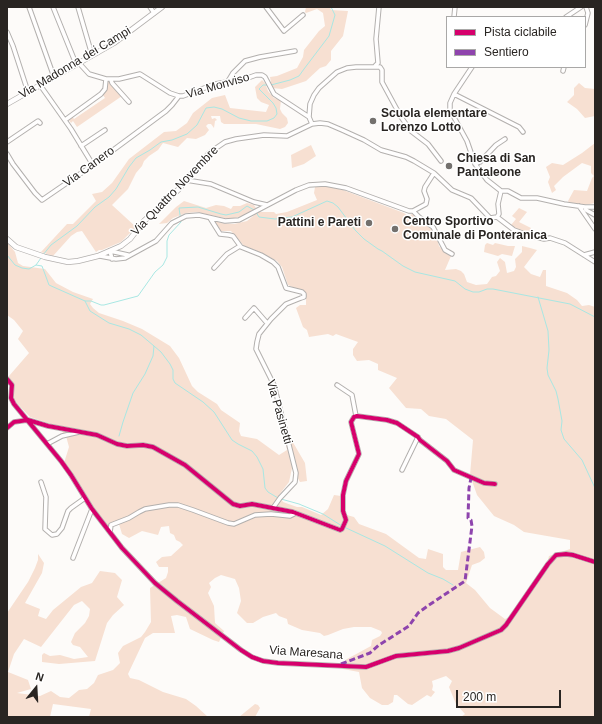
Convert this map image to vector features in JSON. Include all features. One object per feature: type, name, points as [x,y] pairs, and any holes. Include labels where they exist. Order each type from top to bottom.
[{"type":"street","points":[[29,7],[54,77]]},
{"type":"street","points":[[53,7],[78,64]]},
{"type":"street","points":[[78,7],[92,55]]},
{"type":"street","points":[[150,7],[154,14]]},
{"type":"street","name":"Via Madonna dei Campi","points":[[7,103],[114,43],[162,7]]},
{"type":"street","points":[[266,7],[284,31],[303,15]]},
{"type":"street","points":[[375,66],[378,61],[376,39],[379,7]]},
{"type":"street","points":[[568,16],[582,7]]},
{"type":"street","points":[[586,7],[588,13],[586,21]]},
{"type":"street","points":[[7,32],[28,92]]},
{"type":"street","points":[[227,83],[233,73],[245,62],[260,57],[295,51]]},
{"type":"street","name":"Via Monviso","points":[[78,64],[89,74],[111,80],[140,74],[170,93],[180,96],[184,96],[215,84],[227,83],[259,75],[264,77],[274,94],[309,117]]},
{"type":"street","points":[[441,160],[428,144],[411,131],[401,117],[382,82],[381,68],[375,66],[347,68],[337,72],[319,88],[311,99],[309,117],[312,124],[328,124],[364,140],[375,147],[406,157],[434,173],[452,190],[471,198],[490,218],[497,217],[514,230],[544,239],[550,238],[565,243],[595,262]]},
{"type":"street","points":[[471,68],[454,94],[450,103],[450,110],[467,141],[475,164],[487,180],[501,191],[508,191],[521,198],[537,198],[585,207],[595,206]]},
{"type":"street","points":[[65,120],[101,94],[105,89],[106,79]]},
{"type":"street","points":[[111,80],[129,102]]},
{"type":"street","points":[[40,85],[65,120],[93,165]]},
{"type":"street","points":[[454,94],[519,127],[523,132]]},
{"type":"street","name":"Via Canero","points":[[7,154],[38,197],[42,200],[93,165],[172,106],[180,96]]},
{"type":"street","points":[[7,142],[38,121],[40,122]]},
{"type":"street","name":"Via Quattro Novembre","points":[[7,239],[16,248],[68,262],[78,262],[98,256],[121,246],[130,239],[144,221],[179,189],[209,153],[225,142],[264,135],[287,136],[312,124]]},
{"type":"street","points":[[81,146],[105,130]]},
{"type":"street","points":[[475,164],[480,162],[505,138]]},
{"type":"street","points":[[98,256],[121,259],[132,254],[156,241],[172,223],[186,216],[199,215],[232,221],[240,220],[301,187],[325,184],[346,188],[409,211],[413,211],[426,204],[427,199],[424,191],[425,187],[434,173]]},
{"type":"street","points":[[186,180],[211,184],[254,202],[267,205]]},
{"type":"street","points":[[497,217],[499,214],[498,204],[501,191]]},
{"type":"street","points":[[254,202],[259,210]]},
{"type":"street","points":[[579,206],[595,229]]},
{"type":"street","points":[[585,207],[586,210],[595,215]]},
{"type":"street","points":[[413,211],[419,218],[433,227],[445,250],[452,254]]},
{"type":"street","name":"Via Pasinetti","points":[[210,218],[220,234],[229,234],[233,236],[240,246],[270,259],[278,267],[286,288],[302,292],[304,294],[304,297],[286,304],[267,323],[259,334],[256,349],[274,385],[296,473],[295,482],[273,508]]},
{"type":"street","points":[[121,246],[121,251],[123,254]]},
{"type":"street","points":[[214,268],[227,254],[240,246]]},
{"type":"street","points":[[112,259],[110,251],[123,254],[132,254]]},
{"type":"street","points":[[584,255],[595,252]]},
{"type":"street","points":[[245,318],[254,308],[267,323]]},
{"type":"street","name":"Via Maresana","points":[[7,379],[12,385],[11,398],[14,404],[71,475],[92,509],[122,548],[155,582],[235,645],[252,657],[263,661],[366,667],[396,656],[428,654],[459,648],[501,630],[556,555],[573,555],[595,562]]},
{"type":"street","points":[[337,385],[352,395],[356,416]]},
{"type":"street","points":[[7,428],[14,422],[28,420],[48,426],[96,435],[117,444],[154,447],[185,465],[233,504],[240,506],[252,504],[293,512],[294,514],[340,530],[346,520],[343,511],[343,495],[346,481],[359,454],[351,422],[356,416]]},
{"type":"street","points":[[356,416],[377,418],[397,423],[418,437],[447,461],[454,470],[484,483],[495,484]]},
{"type":"street","points":[[46,444],[62,436],[81,432]]},
{"type":"street","points":[[402,470],[418,437]]},
{"type":"street","points":[[40,482],[46,497],[45,529],[52,535],[57,534],[62,528],[68,511],[85,498]]},
{"type":"street","points":[[110,532],[111,525],[145,509],[169,505],[178,505],[228,524],[234,524],[255,515],[271,514],[290,516],[294,514]]},
{"type":"street","points":[[73,558],[92,509]]},
{"type":"shaded area","points":[[306,7],[330,7],[331,10],[348,11],[343,36],[331,51],[331,60],[326,66],[320,68],[306,81],[282,89],[272,88],[270,77],[277,76],[297,68],[303,57],[304,50],[319,31],[325,26],[323,13],[317,9],[306,13]]},
{"type":"shaded area","points":[[262,80],[274,98],[281,100],[280,109],[287,118],[288,123],[285,127],[280,129],[256,124],[224,124],[221,122],[220,116],[211,116],[212,119],[215,118],[217,120],[215,121],[214,128],[211,124],[206,126],[209,130],[205,135],[196,139],[187,138],[178,147],[163,143],[158,150],[144,161],[128,189],[112,205],[136,227],[121,242],[96,252],[82,231],[71,236],[53,256],[41,252],[67,224],[73,224],[96,201],[92,194],[102,192],[112,183],[129,159],[164,132],[176,131],[187,123],[193,113],[212,98],[225,95],[230,108],[266,112],[269,105],[261,102],[257,98],[255,87]]},
{"type":"shaded area","points":[[109,81],[122,96],[77,127],[73,121],[71,123],[69,120],[72,116],[74,119],[105,98],[103,95],[107,89],[107,82]]},
{"type":"shaded area","points":[[579,83],[585,88],[595,89],[595,116],[585,118],[577,109],[567,102],[574,95],[574,88]]},
{"type":"shaded area","points":[[595,143],[595,203],[585,205],[570,204],[568,201],[574,190],[587,191],[594,176],[591,173],[591,166],[582,163],[563,177],[554,186],[556,190],[552,193],[548,182],[550,177],[546,167],[552,163],[563,165]]},
{"type":"shaded area","points":[[311,145],[316,156],[304,164],[292,168],[291,155]]},
{"type":"shaded area","points":[[325,186],[343,190],[404,213],[408,216],[412,214],[435,231],[439,246],[451,256],[445,270],[456,269],[461,271],[467,282],[476,285],[487,284],[492,277],[496,276],[500,271],[497,262],[500,258],[505,262],[507,273],[514,271],[516,267],[515,259],[522,252],[522,246],[537,250],[524,267],[531,274],[540,277],[543,270],[546,270],[546,286],[567,293],[577,300],[582,306],[589,305],[595,307],[595,717],[461,717],[465,714],[456,704],[449,687],[452,681],[446,676],[432,681],[432,690],[435,692],[431,697],[427,695],[412,705],[408,704],[397,695],[394,695],[393,702],[388,705],[382,705],[370,698],[362,688],[359,672],[343,669],[340,665],[347,659],[371,646],[372,640],[380,636],[382,633],[381,631],[371,627],[354,627],[343,629],[324,636],[320,633],[302,630],[288,624],[287,619],[276,613],[263,617],[253,623],[247,623],[237,613],[241,601],[239,588],[235,579],[221,575],[209,583],[211,587],[208,593],[214,606],[215,623],[224,631],[219,642],[190,629],[186,617],[177,615],[171,616],[175,633],[153,633],[145,638],[128,674],[130,678],[139,680],[163,692],[186,699],[208,717],[89,717],[91,709],[53,704],[50,717],[7,717],[7,613],[28,582],[38,560],[38,554],[44,563],[42,573],[25,603],[40,609],[38,616],[46,619],[53,610],[81,587],[92,583],[100,571],[115,573],[122,580],[117,597],[124,605],[107,623],[95,661],[59,664],[42,662],[42,655],[44,653],[50,656],[60,655],[74,659],[88,657],[80,647],[73,645],[71,642],[75,633],[85,623],[89,616],[90,609],[82,601],[74,605],[41,647],[24,639],[14,654],[8,672],[28,680],[31,689],[17,693],[40,696],[51,691],[60,697],[69,698],[79,690],[87,689],[94,683],[98,675],[113,670],[120,663],[118,653],[123,646],[141,637],[145,632],[151,622],[150,588],[166,578],[168,572],[168,567],[159,567],[156,562],[162,557],[171,556],[183,545],[176,540],[174,535],[170,533],[169,526],[161,527],[158,535],[142,531],[129,538],[122,534],[119,524],[109,527],[100,517],[64,463],[69,447],[66,436],[57,426],[30,417],[9,395],[11,385],[9,376],[29,353],[18,339],[23,331],[14,320],[7,315],[7,242],[15,252],[18,263],[23,266],[45,269],[56,283],[73,292],[93,299],[90,304],[99,313],[142,329],[170,346],[179,358],[192,386],[198,392],[217,404],[221,410],[240,423],[239,431],[241,436],[257,439],[279,455],[287,450],[285,440],[291,439],[305,463],[307,481],[300,482],[292,468],[289,482],[279,495],[283,502],[297,507],[302,507],[321,515],[328,509],[334,495],[341,496],[343,514],[354,517],[359,524],[386,534],[419,558],[426,559],[428,549],[443,554],[443,567],[446,570],[458,570],[461,552],[480,547],[484,552],[485,558],[472,565],[466,583],[475,590],[490,608],[505,619],[509,617],[522,600],[547,563],[549,556],[570,549],[570,540],[524,532],[514,525],[494,516],[477,495],[470,475],[473,440],[446,419],[429,416],[421,409],[406,408],[389,388],[397,378],[378,370],[378,364],[369,360],[357,361],[353,355],[353,349],[358,342],[336,334],[333,336],[328,334],[309,337],[307,330],[303,327],[296,308],[300,305],[306,305],[306,293],[288,285],[282,267],[277,261],[255,250],[245,247],[231,231],[221,231],[214,220],[220,223],[234,224],[247,221],[258,212],[274,212],[276,214],[287,212],[317,200],[314,193],[315,187]]},
{"type":"shaded area","points":[[184,201],[206,208],[216,205],[231,209],[233,206],[240,206],[247,203],[254,205],[256,208],[243,216],[229,219],[197,212],[186,213],[173,218],[167,223],[159,224]]},
{"type":"shaded area","points":[[519,208],[527,212],[519,222],[531,228],[530,235],[515,229],[511,225],[516,219],[512,216]]},
{"type":"shaded area","points":[[487,243],[493,245],[495,243],[515,246],[512,256],[502,254],[498,256],[484,252],[485,245]]},
{"type":"shaded area","points":[[255,704],[260,708],[255,717],[239,717]]},
{"type":"waterway","points":[[271,85],[299,76],[329,36],[335,15],[331,7]]},
{"type":"waterway","points":[[43,255],[51,245],[77,226],[95,207],[109,197],[116,189],[136,158],[161,142],[172,140],[187,134],[197,125],[206,108],[214,107],[222,109],[239,118],[251,121],[267,121],[274,118],[277,114],[276,108],[259,89],[263,85],[268,85]]},
{"type":"waterway","points":[[256,212],[259,217],[275,219],[292,217],[327,201],[338,207],[355,230],[364,239],[403,266],[415,272],[455,281],[465,289],[473,292],[493,289],[570,304],[595,317]]},
{"type":"waterway","points":[[7,255],[15,265],[22,268],[29,269],[36,265],[42,266],[49,285],[85,301],[91,301],[104,305],[138,296],[155,272],[163,265],[167,257],[167,241],[169,235],[181,222],[179,208],[198,207],[226,215],[239,212],[247,206],[254,210]]},
{"type":"waterway","points":[[36,265],[41,258]]},
{"type":"waterway","points":[[538,297],[548,331],[549,350],[547,368],[548,375],[556,391],[558,399],[562,421],[561,430],[564,439],[582,460],[595,488]]},
{"type":"waterway","points":[[85,301],[90,311],[109,323],[129,329],[141,335],[154,346],[153,356],[145,374],[133,393],[119,436]]},
{"type":"waterway","points":[[154,346],[161,352],[170,364],[173,370],[173,379],[175,383],[203,402],[214,412],[232,440],[252,451],[257,457],[263,469],[265,488],[268,492],[278,498]]},
{"type":"waterway","points":[[281,499],[299,504],[323,514],[342,526]]},
{"type":"waterway","points":[[344,527],[385,546],[428,573],[453,585]]},
{"type":"marked path","points":[[341,664],[370,653],[379,645],[409,626],[418,613],[465,581],[472,526],[471,520],[468,518],[469,488],[471,478]]},
{"type":"cycle path","points":[[7,379],[12,385],[11,398],[14,404],[61,461],[92,509],[122,548],[155,583],[177,601],[241,650],[252,657],[263,661],[366,667],[396,656],[448,651],[459,648],[501,630],[556,555],[573,555],[595,562]]},
{"type":"cycle path","points":[[7,428],[14,422],[28,420],[48,426],[97,435],[117,444],[153,447],[185,465],[233,504],[240,506],[252,504],[293,512],[340,530],[342,529],[346,520],[343,511],[343,495],[346,481],[359,454],[351,422],[354,417],[357,416],[387,420],[397,423],[418,437],[447,461],[454,470],[484,483],[495,484]]},
{"type":"place","name":"Scuola elementare Lorenzo Lotto","points":[[373,121]]},
{"type":"place","name":"Chiesa di San Pantaleone","points":[[449,166]]},
{"type":"place","name":"Pattini e Pareti","points":[[369,223]]},
{"type":"place","name":"Centro Sportivo Comunale di Ponteranica","points":[[395,229]]}]
